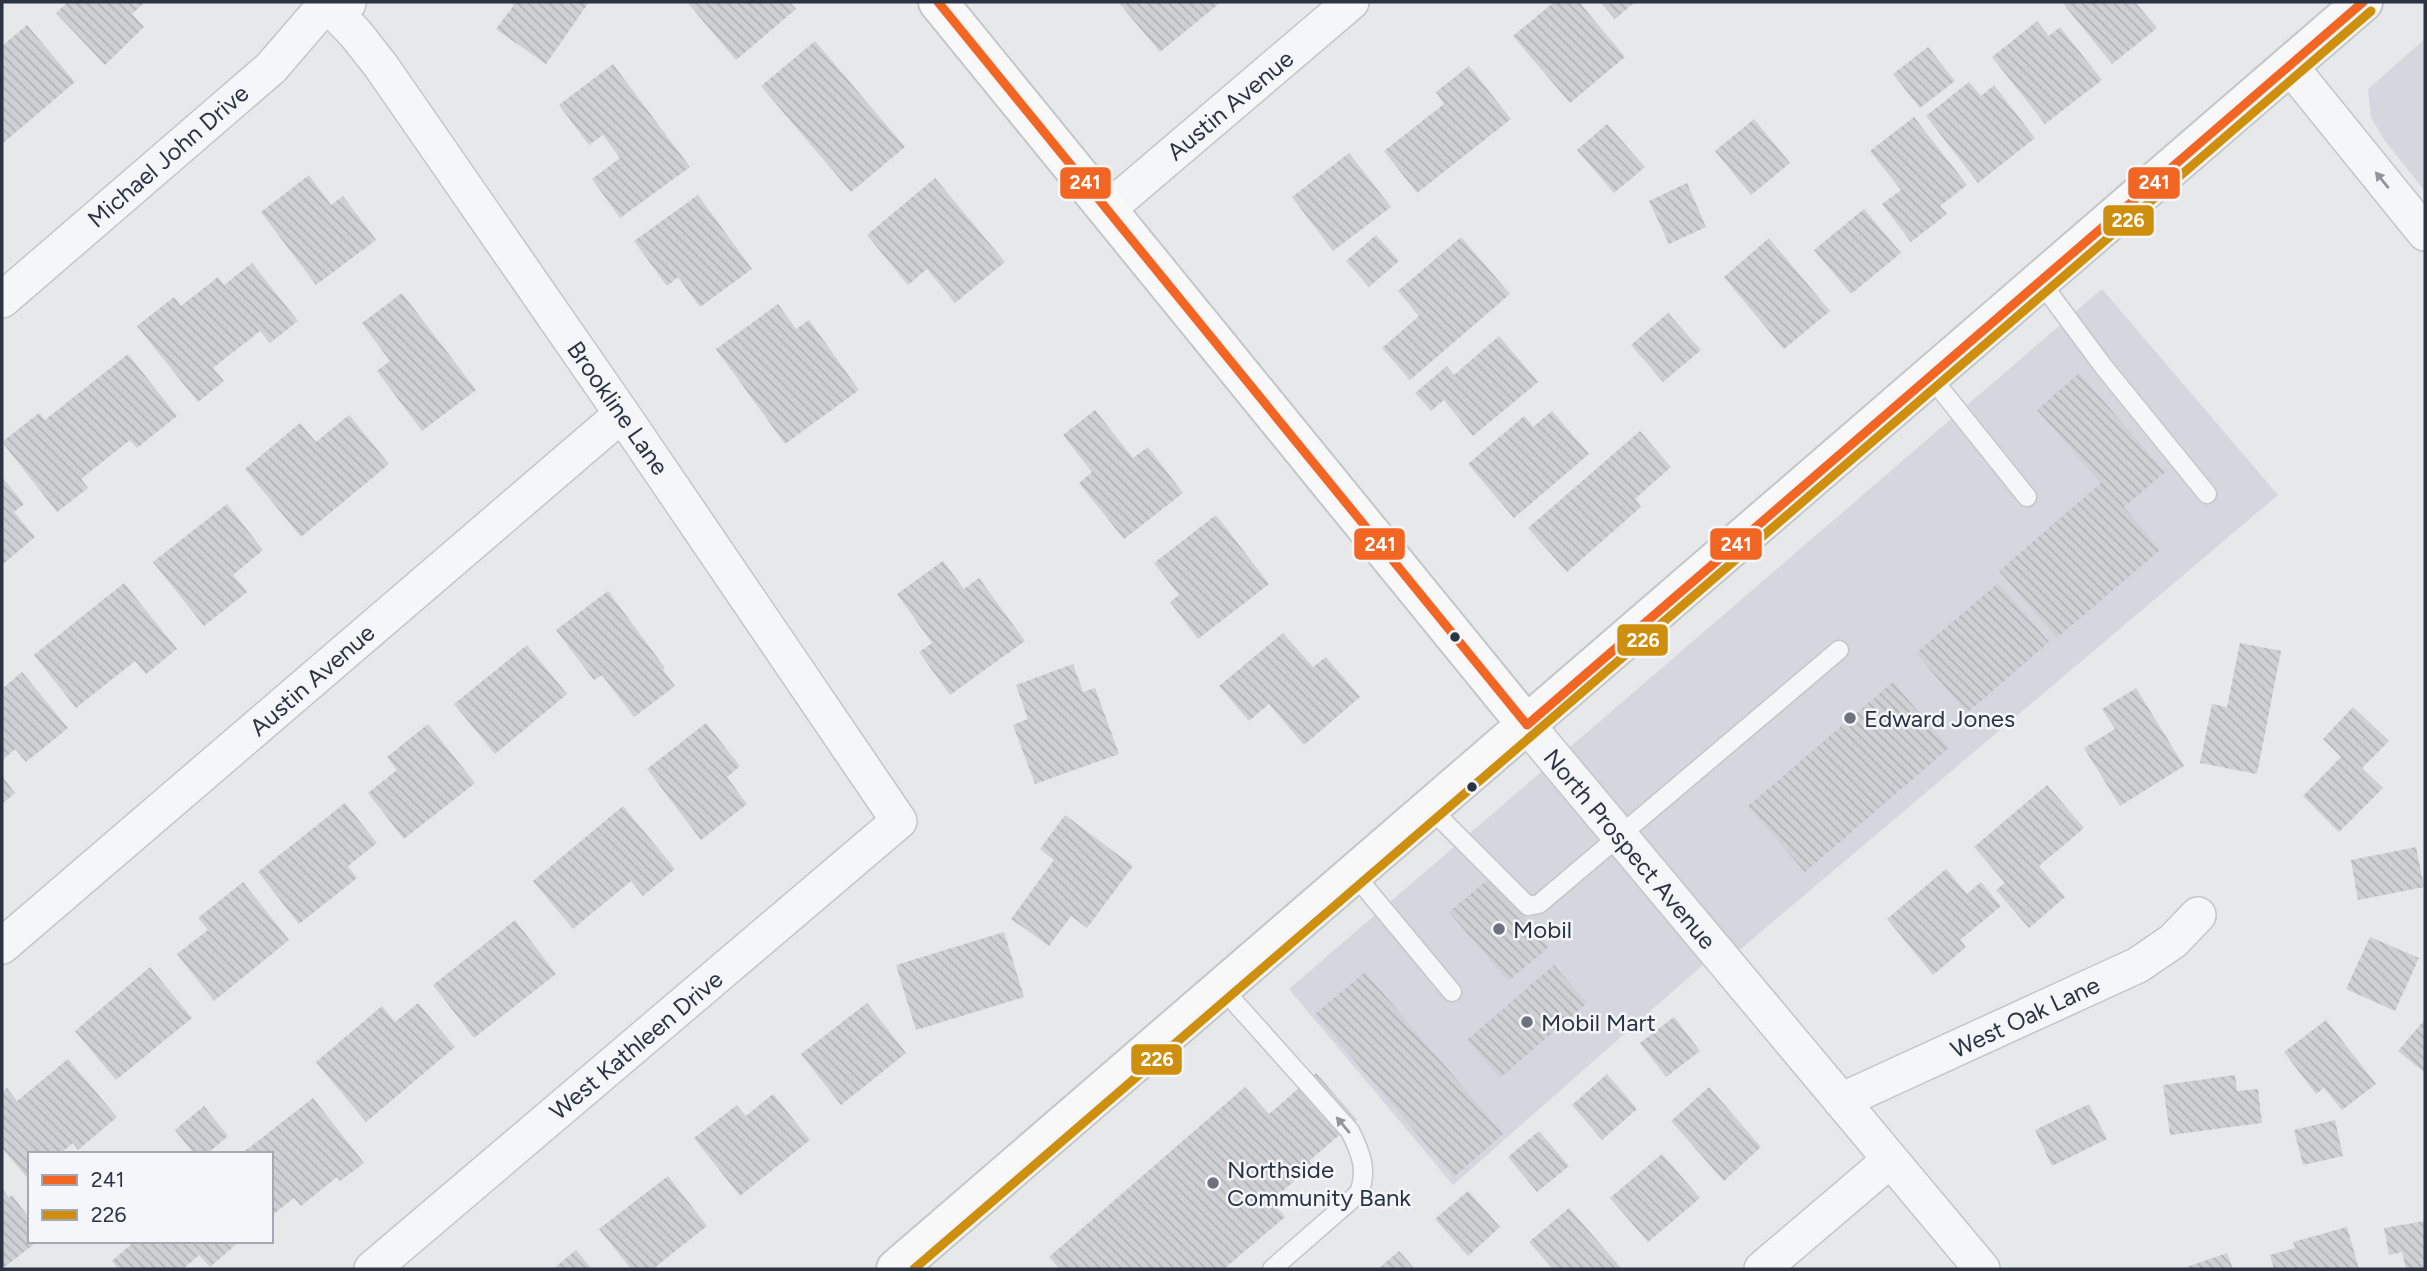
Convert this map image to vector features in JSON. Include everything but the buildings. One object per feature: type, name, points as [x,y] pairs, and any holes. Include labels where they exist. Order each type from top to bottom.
[{"type":"main road","name":"North Prospect Avenue","points":[[938,2],[1527,725]]},
{"type":"main road","points":[[896,1269],[2363,2]]},
{"type":"street","name":"Michael John Drive","points":[[2,300],[271,68],[335,2]]},
{"type":"street","name":"Brookline Lane","points":[[335,2],[622,414],[900,821]]},
{"type":"street","name":"Austin Avenue","points":[[1108,209],[1351,2]]},
{"type":"street","points":[[2289,65],[2425,233]]},
{"type":"street","name":"Austin Avenue","points":[[2,946],[622,414]]},
{"type":"street","name":"North Prospect Avenue","points":[[1527,725],[1982,1269]]},
{"type":"street","name":"West Kathleen Drive","points":[[372,1269],[900,821]]},
{"type":"street","name":"West Oak Lane","points":[[1841,1101],[2138,965],[2173,942],[2198,915]]},
{"type":"street","points":[[1762,1269],[1890,1160]]},
{"type":"lane","points":[[2040,281],[2103,366],[2207,494]]},
{"type":"lane","points":[[1930,376],[2027,496]]},
{"type":"lane","points":[[1430,808],[1528,906],[1539,904],[1839,650]]},
{"type":"lane","points":[[1354,874],[1452,992]]},
{"type":"lane","points":[[1222,988],[1350,1131],[1361,1152],[1365,1178],[1359,1193],[1272,1269]]},
{"type":"shaded area","points":[[2425,39],[2425,191],[2385,141],[2371,118],[2368,89]]},
{"type":"shaded area","points":[[2102,289],[2278,495],[1723,964],[1714,955],[1453,1185],[1289,989]]},
{"type":"transit line","name":"241","points":[[938,2],[1527,725]]},
{"type":"transit line","name":"241","points":[[1527,725],[2363,2]]},
{"type":"transit line","name":"226","points":[[914,1269],[2371,11]]},
{"type":"place","name":"Edward Jones","points":[[1850,718]]},
{"type":"place","name":"Mobil","points":[[1499,929]]},
{"type":"place","name":"Mobil Mart","points":[[1527,1022]]},
{"type":"place","name":"Northside Community Bank","points":[[1213,1183]]}]
